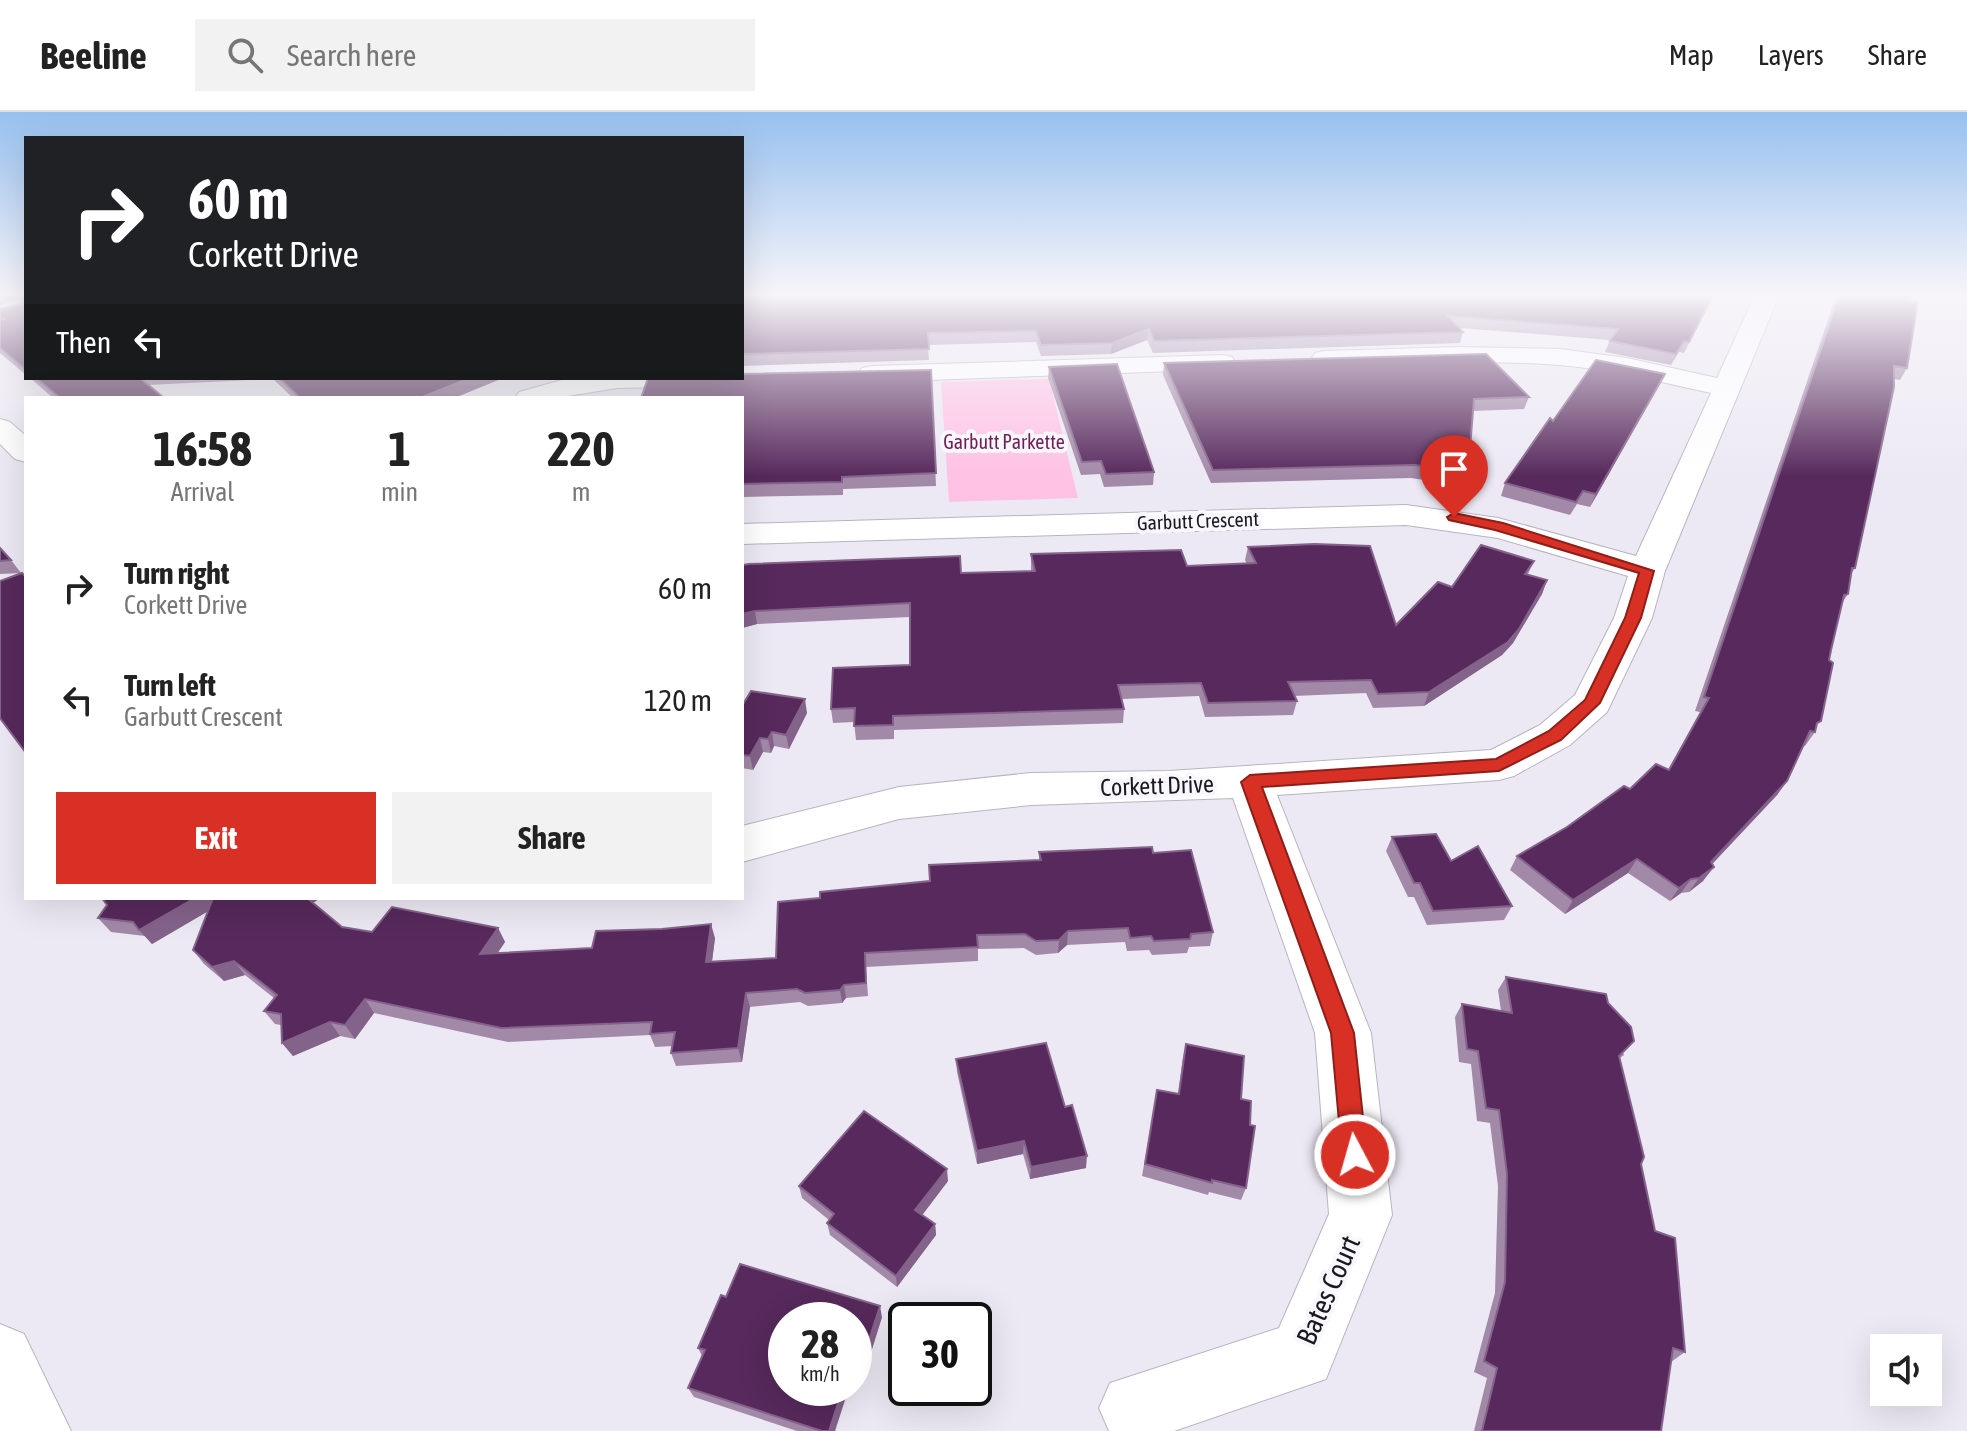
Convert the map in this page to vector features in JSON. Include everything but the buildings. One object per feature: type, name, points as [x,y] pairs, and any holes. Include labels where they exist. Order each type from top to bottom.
[{"type":"street","points":[[1293,360],[1448,355]]},
{"type":"street","points":[[1481,355],[1595,361],[1726,388]]},
{"type":"street","name":"Corkett Drive","points":[[744,843],[899,803],[1031,789],[1250,782],[1499,765],[1555,735],[1592,703],[1633,618],[1647,571],[1740,355]]},
{"type":"street","points":[[854,374],[1246,362]]},
{"type":"street","points":[[534,396],[594,381],[632,380]]},
{"type":"street","points":[[0,428],[24,451]]},
{"type":"street","name":"Garbutt Crescent","points":[[744,534],[1406,515],[1454,517],[1498,526],[1647,571]]},
{"type":"street","name":"Bates Court","points":[[1135,1408],[1302,1355],[1361,1215],[1343,1033],[1250,782]]},
{"type":"street","points":[[0,1358],[35,1431]]},
{"type":"green space","name":"Garbutt Parkette","points":[[1049,379],[1078,498],[949,502],[941,382]]},
{"type":"route","points":[[1355,1155],[1343,1033],[1250,782],[1499,765],[1555,735],[1592,703],[1633,618],[1647,571],[1498,526],[1454,517]]}]
